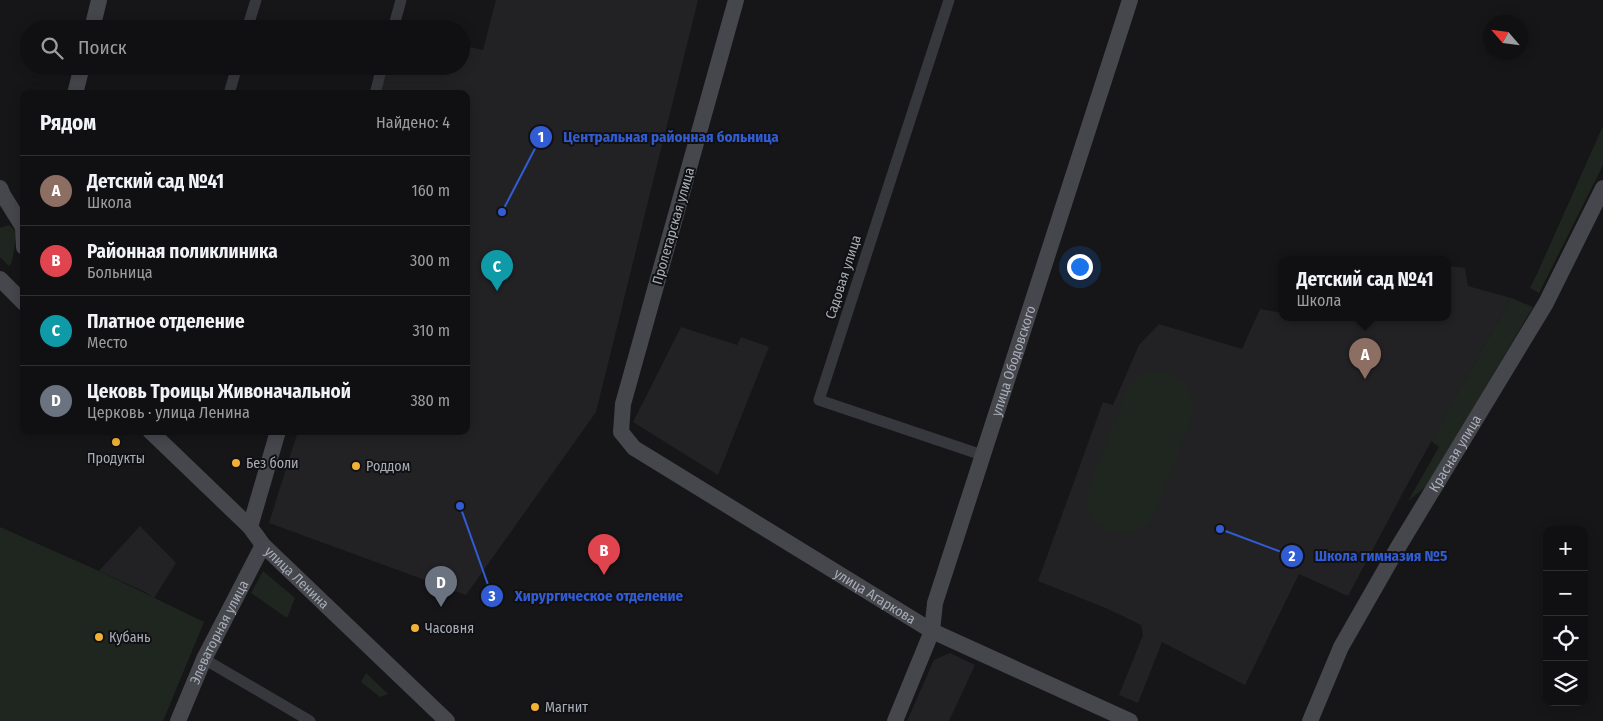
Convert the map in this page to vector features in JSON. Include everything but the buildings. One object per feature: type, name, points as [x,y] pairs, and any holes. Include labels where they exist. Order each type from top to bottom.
[{"type":"street","points":[[94,20],[99,0]]},
{"type":"street","points":[[250,20],[256,0]]},
{"type":"street","points":[[395,20],[401,0]]},
{"type":"street","name":"Пролетарская улица","points":[[634,448],[621,432],[623,404],[736,0]]},
{"type":"street","name":"Садовая улица","points":[[948,0],[819,400],[982,455]]},
{"type":"street","name":"улица Ободовского","points":[[895,721],[932,631],[935,603],[1130,0]]},
{"type":"street","points":[[76,90],[80,75]]},
{"type":"street","points":[[229,90],[233,75]]},
{"type":"street","points":[[375,90],[379,75]]},
{"type":"street","points":[[0,188],[20,224]]},
{"type":"street","name":"Красная улица","points":[[1310,721],[1341,646],[1397,549],[1546,303],[1603,188]]},
{"type":"street","points":[[0,279],[20,299]]},
{"type":"street","name":"улица Ленина","points":[[154,435],[250,527],[263,545],[447,721]]},
{"type":"street","points":[[250,527],[277,435]]},
{"type":"street","name":"улица Агаркова","points":[[634,448],[932,631],[1130,721]]},
{"type":"street","name":"Элеваторная улица","points":[[178,721],[204,659],[263,545]]},
{"type":"street","points":[[204,659],[310,721]]},
{"type":"shaded area","points":[[496,0],[698,0],[596,412],[466,595],[269,523],[297,435],[470,435],[470,90],[381,90],[385,75],[470,75],[470,47],[483,50]]},
{"type":"shaded area","points":[[1603,126],[1603,165],[1539,293],[1530,288]]},
{"type":"shaded area","points":[[9,225],[17,232],[12,262],[9,266],[0,257],[0,228]]},
{"type":"shaded area","points":[[1451,266],[1465,268],[1468,286],[1511,298],[1407,485],[1348,596],[1299,574],[1245,685],[1162,642],[1138,703],[1119,695],[1143,635],[1141,625],[1108,609],[1038,581],[1103,402],[1113,405],[1139,345],[1159,324],[1242,349],[1260,309],[1279,312],[1279,321],[1451,321]]},
{"type":"shaded area","points":[[1511,298],[1533,307],[1427,486],[1408,501],[1439,447],[1431,441]]},
{"type":"shaded area","points":[[681,327],[737,345],[741,337],[769,347],[718,475],[633,422]]},
{"type":"shaded area","points":[[1152,372],[1161,372],[1177,378],[1183,383],[1191,397],[1193,414],[1153,518],[1143,527],[1132,532],[1120,534],[1099,526],[1087,506],[1087,492],[1128,388],[1140,376]]},
{"type":"shaded area","points":[[140,526],[176,563],[154,598],[99,571]]},
{"type":"shaded area","name":"Кубань","points":[[0,527],[99,571],[204,622],[163,721],[0,721]]},
{"type":"shaded area","points":[[263,571],[295,598],[287,618],[251,593]]},
{"type":"shaded area","points":[[950,653],[975,665],[949,721],[907,721],[934,660]]},
{"type":"shaded area","points":[[366,673],[388,694],[380,697],[361,682]]},
{"type":"place","name":"Центральная районная больница","points":[[502,212]]},
{"type":"place","name":"Платное отделение","points":[[497,291]]},
{"type":"place","name":"Детский сад №41","points":[[1365,379]]},
{"type":"place","name":"Продукты","points":[[116,442]]},
{"type":"place","name":"Без боли","points":[[236,463]]},
{"type":"place","name":"Роддом","points":[[356,466]]},
{"type":"place","name":"Хирургическое отделение","points":[[460,506]]},
{"type":"place","name":"Школа гимназия №5","points":[[1220,529]]},
{"type":"place","name":"Районная поликлиника","points":[[604,575]]},
{"type":"place","name":"Цековь Троицы Живоначальной","points":[[441,607]]},
{"type":"place","name":"Часовня","points":[[415,628]]},
{"type":"place","name":"Кубань","points":[[99,637]]},
{"type":"place","name":"Магнит","points":[[535,707]]}]
